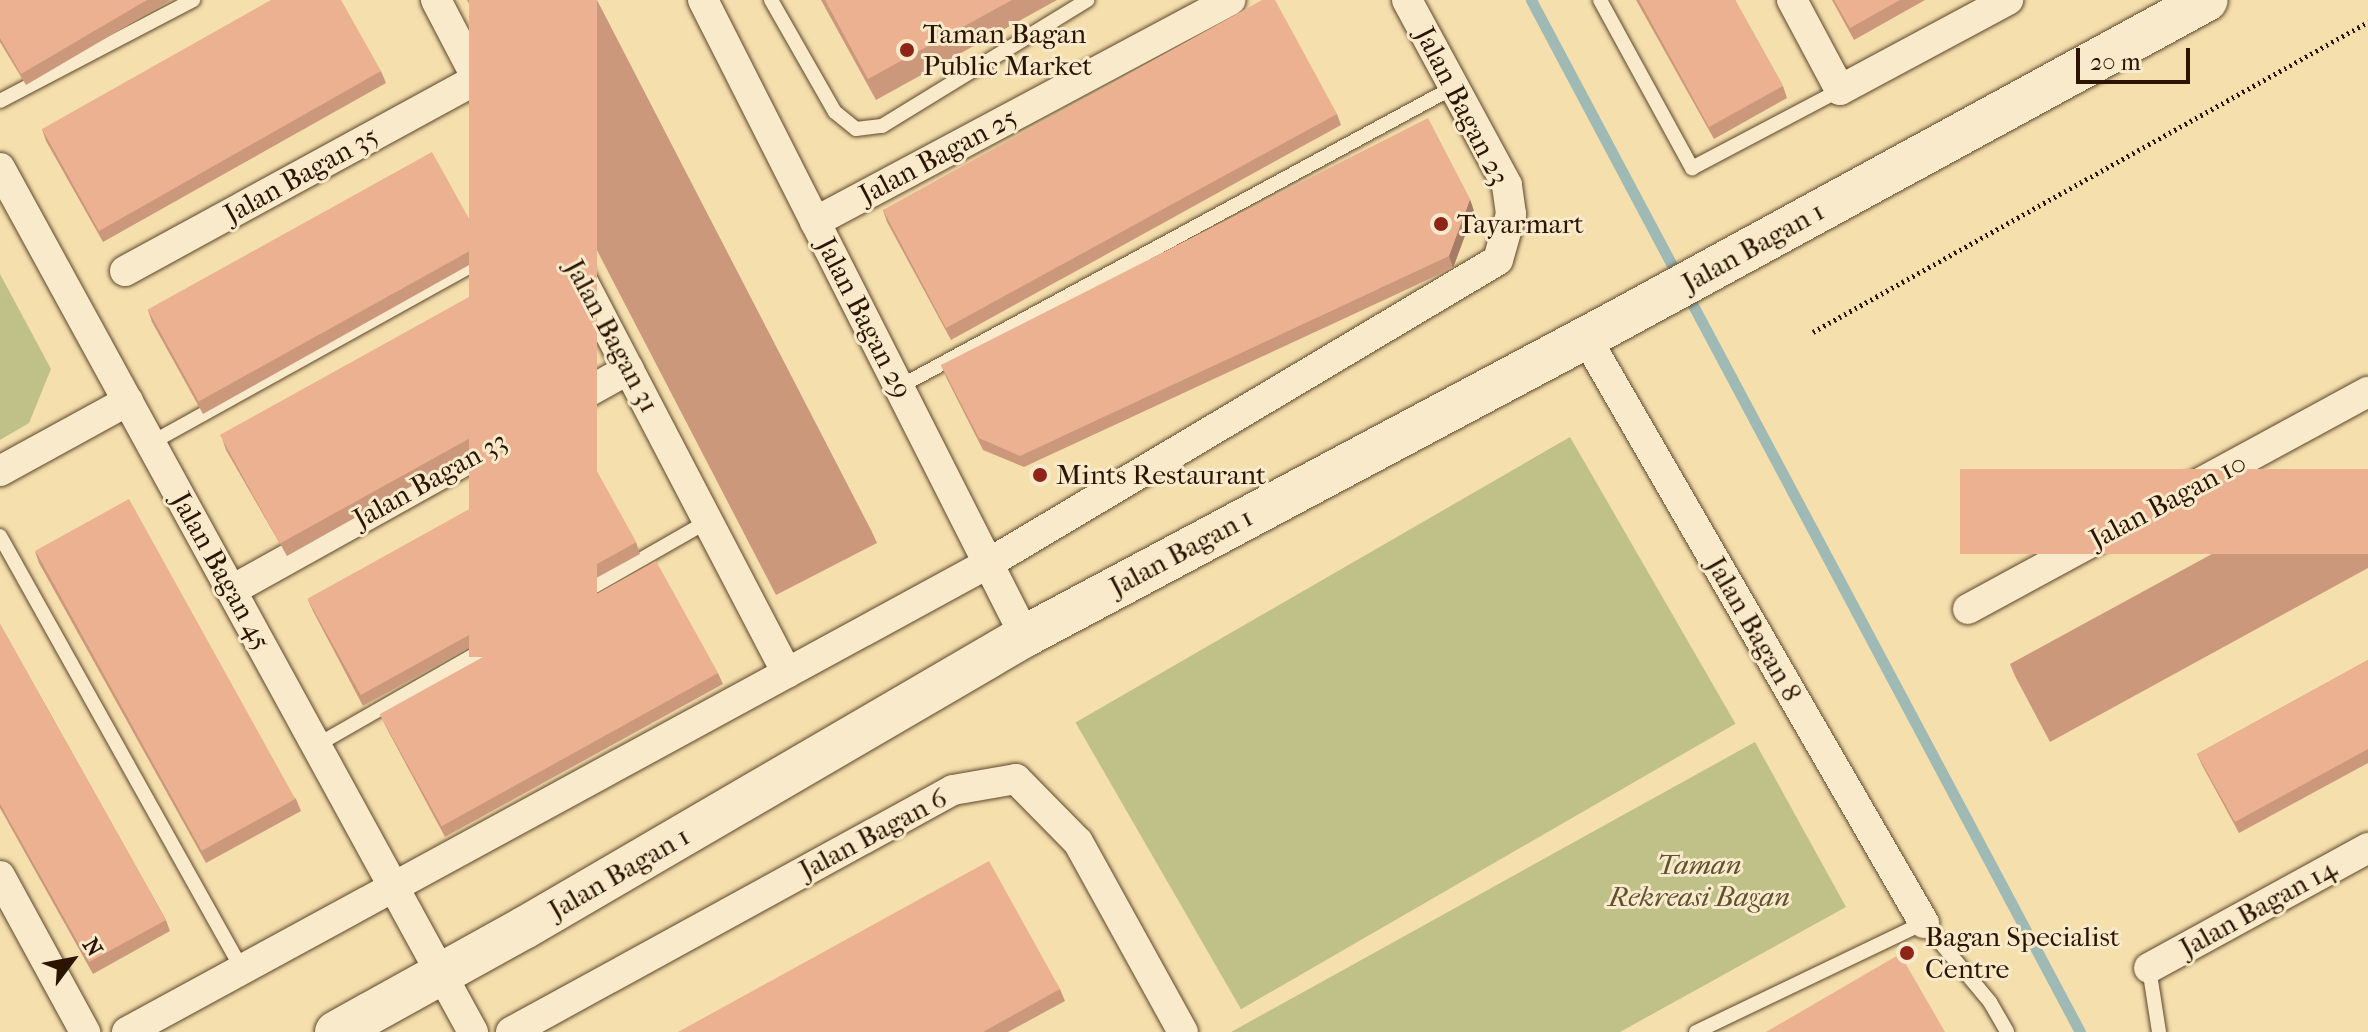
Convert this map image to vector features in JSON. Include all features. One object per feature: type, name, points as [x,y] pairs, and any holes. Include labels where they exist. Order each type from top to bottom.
[{"type":"street","name":"Jalan Bagan 31","points":[[436,0],[787,673]]},
{"type":"street","name":"Jalan Bagan 29","points":[[703,0],[1025,636]]},
{"type":"street","name":"Jalan Bagan 25","points":[[815,222],[1230,0]]},
{"type":"street","name":"Jalan Bagan 23","points":[[989,563],[1498,260],[1511,214],[1507,185],[1407,0]]},
{"type":"street","points":[[1792,0],[1840,90],[2002,1]]},
{"type":"street","name":"Jalan Bagan 1","points":[[336,1032],[442,974],[1025,636],[1763,242],[2207,0]]},
{"type":"street","name":"Jalan Bagan 35","points":[[125,271],[477,79]]},
{"type":"street","name":"Jalan Bagan 45","points":[[0,168],[473,1032]]},
{"type":"street","name":"Jalan Bagan 8","points":[[1602,328],[1924,923]]},
{"type":"street","name":"Jalan Bagan 33","points":[[232,590],[629,369]]},
{"type":"street","name":"Jalan Bagan 10","points":[[1968,609],[2368,392]]},
{"type":"street","points":[[0,471],[128,401]]},
{"type":"street","points":[[127,1032],[989,563]]},
{"type":"street","name":"Jalan Bagan 6","points":[[511,1032],[953,790],[1016,779],[1078,842],[1176,1030]]},
{"type":"street","name":"Jalan Bagan 14","points":[[2149,968],[2368,848]]},
{"type":"street","points":[[0,876],[85,1032]]},
{"type":"lane","points":[[0,101],[193,0]]},
{"type":"lane","points":[[771,0],[835,112],[856,129],[882,126],[1088,0]]},
{"type":"lane","points":[[1600,0],[1692,168],[1840,90]]},
{"type":"lane","points":[[899,387],[1454,87]]},
{"type":"lane","points":[[151,443],[551,221]]},
{"type":"lane","points":[[317,745],[708,521]]},
{"type":"lane","points":[[0,536],[242,969]]},
{"type":"lane","points":[[1696,1032],[1924,923],[1990,1002],[2007,1032]]},
{"type":"lane","points":[[2149,968],[2159,1032]]},
{"type":"path","points":[[1813,332],[2368,22]]},
{"type":"green space","points":[[0,274],[51,369],[29,423],[0,440]]},
{"type":"green space","points":[[1570,437],[1736,724],[1241,1009],[1075,723]]},
{"type":"green space","name":"Taman Rekreasi Bagan","points":[[1755,742],[1846,907],[1620,1032],[1231,1032]]},
{"type":"building","points":[[0,0],[147,0],[21,74],[0,38]]},
{"type":"building","points":[[271,0],[341,0],[381,71],[99,231],[42,129]]},
{"type":"building","points":[[469,0],[597,0],[597,657],[469,657]]},
{"type":"building","name":"Taman Bagan Public Market","points":[[825,0],[1012,0],[868,79]]},
{"type":"building","points":[[1262,0],[1275,0],[1337,114],[946,328],[883,210]]},
{"type":"building","points":[[1639,0],[1735,0],[1783,86],[1709,127]]},
{"type":"building","points":[[1834,0],[1900,0],[1850,28]]},
{"type":"building","points":[[1428,118],[1470,199],[1449,256],[1020,456],[979,438],[941,365]]},
{"type":"building","points":[[432,152],[483,244],[199,401],[148,310]]},
{"type":"building","points":[[505,277],[565,385],[280,544],[220,435]]},
{"type":"building","points":[[583,446],[636,542],[361,695],[307,599]]},
{"type":"building","points":[[1960,469],[2368,469],[2368,554],[1960,554]]},
{"type":"building","points":[[129,499],[295,799],[202,851],[35,551]]},
{"type":"building","points":[[656,561],[718,673],[442,826],[380,714]]},
{"type":"building","points":[[0,624],[166,920],[89,962],[0,804]]},
{"type":"building","points":[[2368,660],[2368,749],[2235,822],[2197,754]]},
{"type":"building","points":[[989,861],[1060,989],[983,1032],[678,1032]]},
{"type":"building","points":[[1900,954],[1945,1032],[1766,1032]]},
{"type":"waterway","points":[[1531,0],[1679,278]]},
{"type":"waterway","points":[[1687,294],[2080,1032]]},
{"type":"place","name":"Taman Bagan Public Market","points":[[907,50]]},
{"type":"place","name":"Tayarmart","points":[[1441,224]]},
{"type":"place","name":"Mints Restaurant","points":[[1040,475]]},
{"type":"place","name":"Bagan Specialist Centre","points":[[1907,953]]}]
